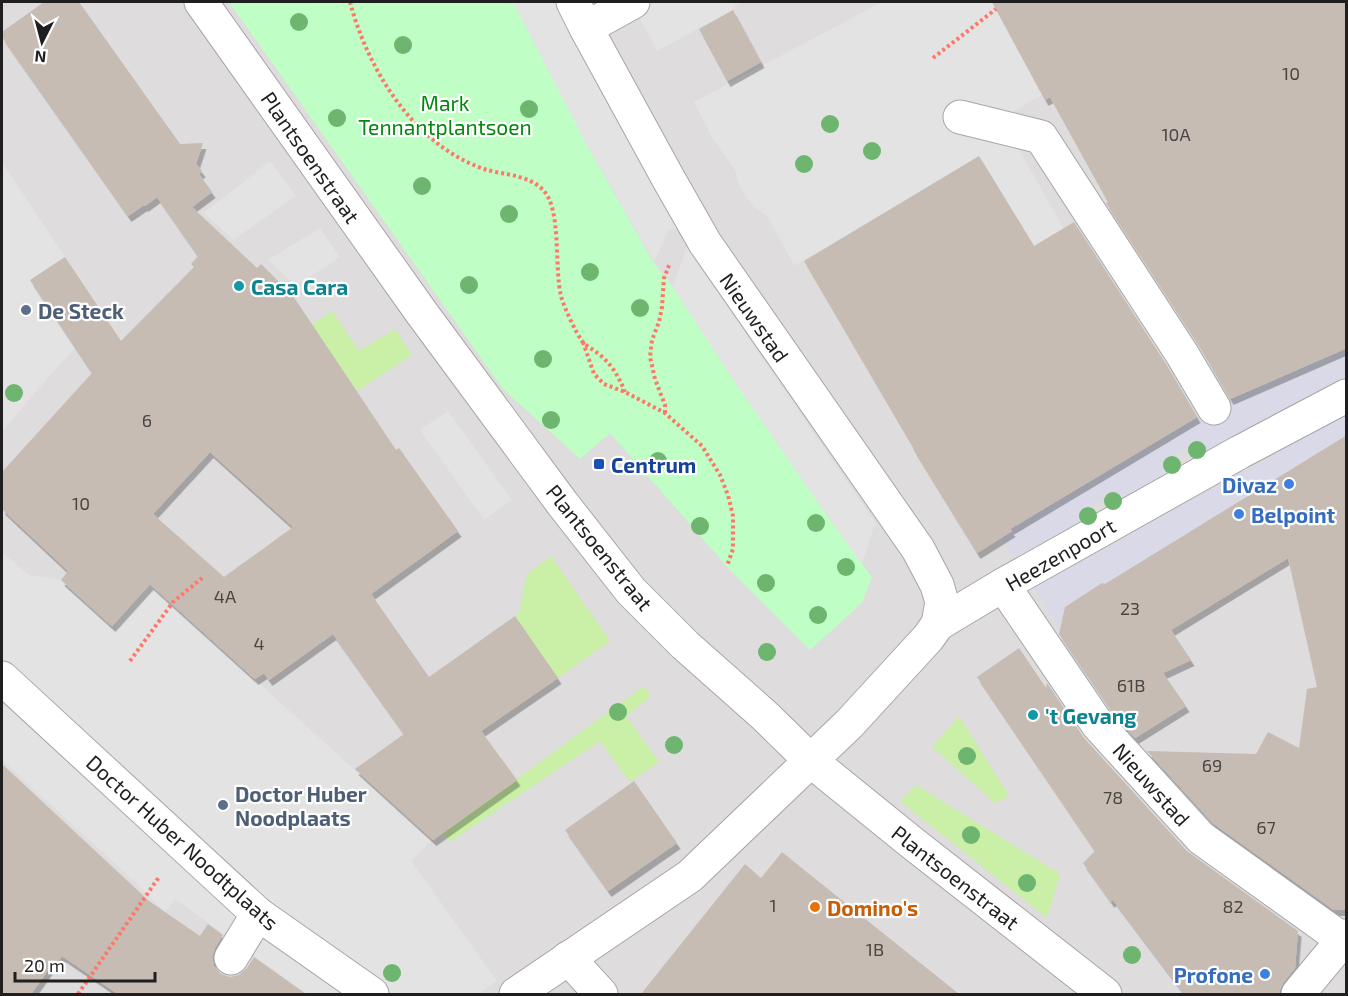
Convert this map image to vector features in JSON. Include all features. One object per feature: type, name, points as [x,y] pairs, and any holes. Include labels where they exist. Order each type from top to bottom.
[{"type":"street","name":"Plantsoenstraat","points":[[201,2],[421,312],[562,503],[632,591],[685,645],[765,716],[811,761],[1105,994]]},
{"type":"street","points":[[579,15],[633,2]]},
{"type":"street","name":"Nieuwstad","points":[[579,15],[688,214],[719,265],[918,549],[937,585],[942,602],[938,624]]},
{"type":"street","points":[[960,117],[1041,136],[1182,354],[1214,408]]},
{"type":"street","name":"Heezenpoort","points":[[811,761],[857,715],[928,638],[938,624],[1230,458],[1347,396]]},
{"type":"street","name":"Nieuwstad","points":[[1004,585],[1098,725],[1201,838],[1346,940]]},
{"type":"street","name":"Doctor Huber Noodtplaats","points":[[2,678],[258,914],[372,994]]},
{"type":"street","points":[[516,994],[690,876],[811,761]]},
{"type":"street","points":[[231,958],[258,914]]},
{"type":"street","points":[[1298,994],[1346,940]]},
{"type":"street","points":[[568,958],[601,994]]},
{"type":"path","points":[[350,2],[367,51],[381,78],[401,106],[426,134],[452,154],[483,169],[518,177],[544,190],[550,200],[554,215],[561,298],[583,342],[594,374],[604,384],[664,413],[702,446],[720,475],[733,516],[733,549],[727,566]]},
{"type":"path","points":[[933,58],[996,9]]},
{"type":"path","points":[[664,413],[665,405],[655,380],[650,357],[652,340],[662,307],[664,278],[688,214]]},
{"type":"path","points":[[583,342],[610,364],[624,392]]},
{"type":"path","points":[[130,661],[173,602],[202,578]]},
{"type":"path","points":[[78,994],[182,845]]},
{"type":"shaded area","points":[[2,2],[1346,2],[1346,994],[2,994]]},
{"type":"shaded area","points":[[513,2],[555,2],[610,109],[678,229],[669,229],[654,262],[588,147]]},
{"type":"shaded area","points":[[631,2],[743,2],[735,6],[733,10],[657,51]]},
{"type":"shaded area","points":[[882,2],[992,2],[1042,95],[1007,115],[1012,137],[1064,229],[1033,248],[979,157],[794,266],[768,217],[745,196],[735,170],[713,139],[694,102]]},
{"type":"shaded area","points":[[270,161],[296,196],[233,240],[204,213]]},
{"type":"shaded area","name":"De Steck","points":[[2,162],[65,257],[30,281],[75,348],[2,432]]},
{"type":"shaded area","points":[[320,228],[340,257],[296,286],[268,260]]},
{"type":"shaded area","points":[[687,245],[877,525],[874,526],[862,564],[730,375],[673,287]]},
{"type":"shaded area","points":[[1346,348],[1346,435],[1134,567],[1172,630],[1158,640],[1115,589],[1102,583],[1065,607],[1060,629],[1001,538],[1011,531],[1010,529],[1226,401]],"holes":[[[1198,442],[1204,453],[1169,473],[1163,462]],[[1114,494],[1120,503],[1085,524],[1079,513]]]},
{"type":"shaded area","points":[[448,411],[512,500],[484,520],[420,430]]},
{"type":"shaded area","name":"Doctor Huber Noodplaats","points":[[2,552],[29,575],[61,580],[112,626],[150,584],[432,840],[411,861],[497,981],[478,994],[307,994],[175,899],[165,912],[2,760]]},
{"type":"green space","name":"Mark Tennantplantsoen","points":[[229,2],[513,2],[588,147],[653,262],[673,287],[730,375],[872,577],[862,603],[810,650],[730,570],[610,433],[580,459],[503,389]]},
{"type":"green space","points":[[332,311],[359,351],[395,329],[412,355],[357,391],[315,329],[310,326]]},
{"type":"green space","points":[[551,556],[610,641],[558,678],[515,616],[519,613],[527,574]]},
{"type":"green space","points":[[644,686],[651,696],[626,716],[659,762],[630,782],[600,741],[450,842],[443,833]]},
{"type":"green space","points":[[959,716],[1009,796],[995,803],[932,747]]},
{"type":"green space","points":[[916,785],[1060,874],[1047,918],[900,801]]},
{"type":"building","points":[[44,2],[79,2],[180,144],[203,143],[196,164],[202,171],[199,174],[212,192],[192,207],[257,268],[261,264],[293,296],[396,450],[399,448],[458,531],[371,594],[429,677],[515,616],[558,678],[481,731],[517,780],[433,840],[355,769],[404,734],[333,634],[269,680],[264,673],[255,679],[150,584],[112,626],[61,580],[68,571],[2,509],[2,472],[92,373],[30,280],[65,257],[121,341],[194,267],[191,264],[198,256],[157,197],[128,216],[2,37],[2,32]],"holes":[[[210,452],[293,527],[224,577],[153,514]]]},
{"type":"building","points":[[992,2],[1347,2],[1347,348],[1230,399],[1198,344],[1106,203],[1108,202],[1050,97],[1045,100]]},
{"type":"building","points":[[733,10],[761,62],[727,81],[699,29]]},
{"type":"building","points":[[979,156],[1034,246],[1074,222],[1166,364],[1197,417],[1010,529],[1012,531],[977,553],[913,449],[804,261]]},
{"type":"building","points":[[1347,435],[1347,910],[1334,910],[1214,824],[1147,751],[1256,754],[1268,732],[1299,748],[1307,689],[1317,687],[1288,558],[1171,630],[1191,660],[1163,673],[1186,706],[1135,738],[1113,713],[1059,634],[1065,607]]},
{"type":"building","points":[[1019,648],[1046,688],[1047,683],[1084,738],[1187,851],[1298,931],[1295,968],[1283,983],[1280,994],[1184,994],[1113,900],[1111,902],[1083,863],[1095,851],[977,677]]},
{"type":"building","points":[[2,764],[149,901],[200,936],[208,924],[223,935],[212,957],[214,966],[221,974],[230,977],[239,975],[254,957],[306,994],[118,994],[62,956],[53,969],[51,966],[31,994],[2,994]]},
{"type":"building","points":[[634,781],[677,843],[608,891],[565,830]]},
{"type":"building","points":[[782,852],[959,994],[641,994],[745,864],[761,878]]},
{"type":"place","name":"Casa Cara","points":[[239,286]]},
{"type":"place","name":"De Steck","points":[[26,310]]},
{"type":"place","name":"Centrum","points":[[599,464]]},
{"type":"place","name":"Divaz","points":[[1289,484]]},
{"type":"place","name":"Belpoint","points":[[1239,514]]},
{"type":"place","name":"'t Gevang","points":[[1033,715]]},
{"type":"place","name":"Doctor Huber Noodplaats","points":[[223,805]]},
{"type":"place","name":"Domino's","points":[[815,907]]},
{"type":"place","name":"Profone","points":[[1265,974]]}]
